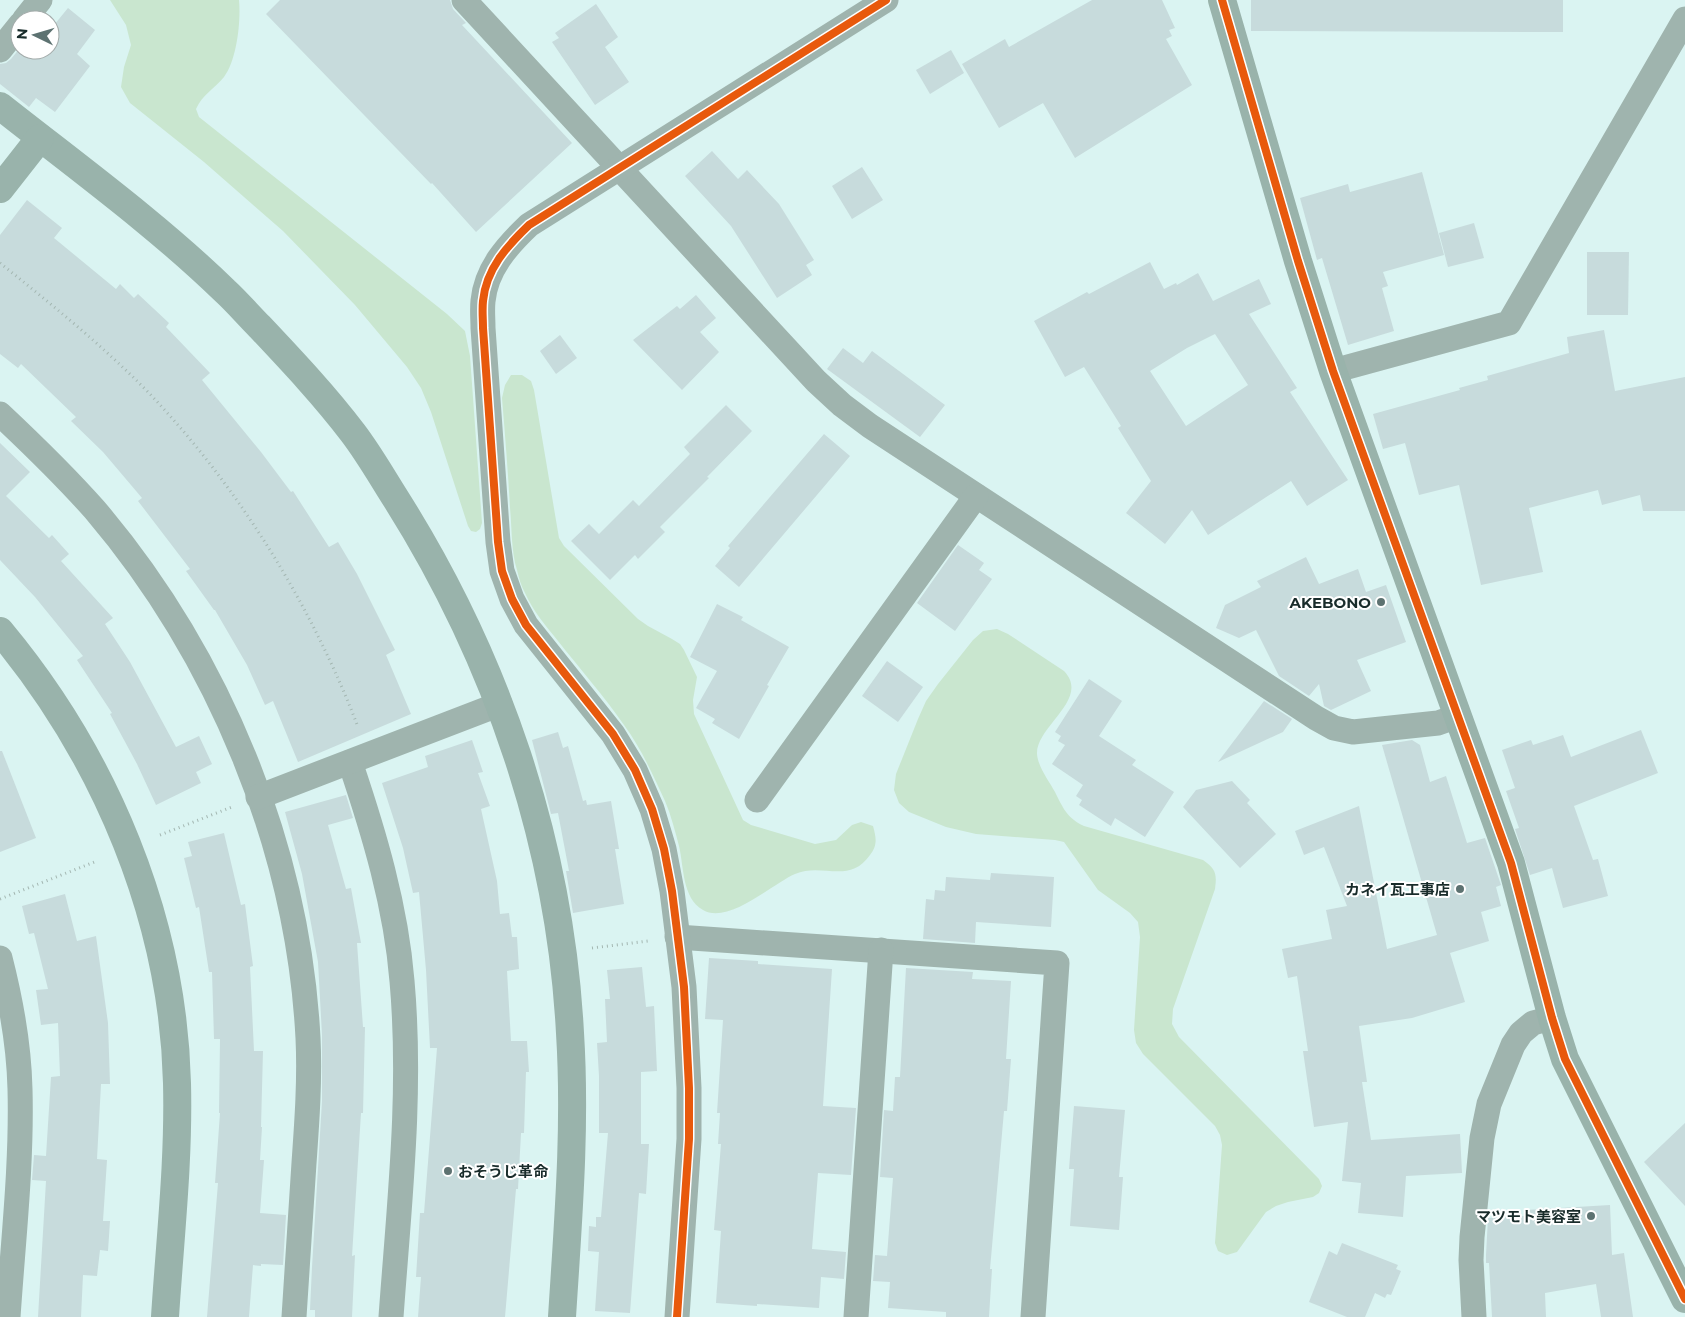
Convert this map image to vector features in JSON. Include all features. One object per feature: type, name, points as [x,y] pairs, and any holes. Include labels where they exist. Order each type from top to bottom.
[{"type":"street","points":[[32,10],[40,0]]},
{"type":"street","points":[[464,0],[816,382],[870,426],[1334,728],[1352,732],[1438,723],[1458,716]]},
{"type":"street","points":[[677,1317],[689,1139],[689,1088],[684,987],[672,891],[664,849],[652,809],[638,778],[612,734],[526,625],[508,590],[502,571],[498,542],[483,328],[483,299],[492,270],[508,246],[529,225],[886,0]]},
{"type":"street","points":[[1222,0],[1298,262],[1333,371],[1511,863],[1552,1018],[1565,1059],[1685,1299]]},
{"type":"street","points":[[1333,371],[1509,323],[1685,19]]},
{"type":"street","points":[[0,50],[10,38]]},
{"type":"street","points":[[0,106],[151,226],[226,291],[294,362],[355,436],[434,561],[462,617],[500,704],[526,778],[550,878],[562,952],[570,1029],[573,1131],[562,1317]]},
{"type":"street","points":[[0,189],[40,138]]},
{"type":"street","points":[[0,414],[56,468],[95,510],[152,586],[178,626],[218,700],[242,753],[275,844],[288,892],[299,950],[308,1040],[307,1109],[294,1317]]},
{"type":"street","points":[[757,800],[976,496]]},
{"type":"street","points":[[0,631],[54,703],[100,781],[134,863],[160,949],[174,1038],[177,1082],[176,1154],[165,1317]]},
{"type":"street","points":[[258,797],[500,704]]},
{"type":"street","points":[[350,762],[368,815],[383,869],[394,924],[402,980],[406,1036],[406,1092],[391,1317]]},
{"type":"street","points":[[677,937],[1057,963],[1033,1317]]},
{"type":"street","points":[[856,1317],[881,950]]},
{"type":"street","points":[[0,958],[13,1019],[20,1089],[18,1163],[8,1317]]},
{"type":"street","points":[[1474,1317],[1471,1260],[1472,1238],[1482,1138],[1489,1104],[1513,1045],[1521,1033],[1533,1023],[1552,1018]]},
{"type":"path","points":[[0,263],[70,319],[111,356],[149,394],[218,476],[254,526],[305,611],[329,659],[358,728]]},
{"type":"path","points":[[160,835],[258,797]]},
{"type":"path","points":[[0,899],[97,861]]},
{"type":"path","points":[[562,952],[677,937]]},
{"type":"green space","points":[[110,0],[239,0],[239,29],[232,61],[224,77],[205,95],[196,109],[199,117],[447,314],[465,331],[470,356],[482,523],[480,529],[476,532],[471,531],[468,526],[431,412],[421,388],[407,367],[355,305],[283,231],[204,162],[130,103],[121,87],[124,67],[131,45],[126,25]]},
{"type":"green space","points":[[511,375],[522,375],[531,381],[534,390],[559,538],[564,546],[638,619],[680,644],[684,650],[697,677],[693,700],[694,714],[743,820],[751,825],[815,844],[836,840],[852,825],[861,822],[873,826],[874,848],[862,864],[844,871],[815,870],[795,874],[750,901],[725,912],[713,913],[703,910],[696,905],[687,890],[679,846],[669,812],[641,752],[608,704],[540,618],[521,585],[513,547],[502,398],[505,385]]},
{"type":"green space","points":[[997,629],[1008,634],[1064,671],[1071,681],[1071,692],[1067,702],[1045,733],[1039,744],[1037,754],[1044,774],[1069,816],[1084,826],[1203,860],[1215,872],[1215,889],[1173,1009],[1172,1024],[1179,1037],[1319,1179],[1322,1186],[1319,1193],[1313,1197],[1288,1202],[1266,1212],[1237,1252],[1227,1255],[1218,1251],[1215,1243],[1222,1145],[1220,1135],[1215,1126],[1143,1054],[1136,1043],[1134,1030],[1140,937],[1138,922],[1130,913],[1098,890],[1064,842],[976,834],[946,827],[909,812],[899,803],[894,790],[896,774],[926,701],[973,640],[983,631]]},
{"type":"building","points":[[280,0],[450,0],[453,9],[466,23],[462,25],[572,143],[476,232],[432,183],[266,14]]},
{"type":"building","points":[[1092,0],[1162,0],[1175,28],[1169,30],[1172,36],[1166,39],[1192,85],[1075,158],[1043,103],[999,128],[962,64],[1005,39],[1009,47]]},
{"type":"building","points":[[1251,0],[1563,0],[1563,32],[1251,31]]},
{"type":"building","points":[[596,4],[618,37],[605,47],[629,82],[595,105],[552,42],[559,38],[555,33]]},
{"type":"building","points":[[68,8],[95,30],[77,54],[90,66],[55,112],[36,98],[29,107],[0,84],[0,64],[10,60],[60,60],[60,18]]},
{"type":"building","points":[[951,50],[964,73],[930,94],[916,70]]},
{"type":"building","points":[[712,151],[738,179],[747,170],[779,204],[814,260],[806,265],[812,275],[777,298],[731,226],[685,176]]},
{"type":"building","points":[[862,167],[883,200],[852,219],[832,186]]},
{"type":"building","points":[[1422,172],[1444,255],[1383,272],[1388,286],[1382,288],[1394,331],[1348,345],[1322,258],[1317,260],[1300,198],[1348,184],[1350,192]]},
{"type":"building","points":[[27,200],[62,228],[54,238],[116,289],[120,284],[134,298],[138,294],[169,323],[166,327],[210,373],[202,380],[291,492],[293,491],[329,547],[338,542],[357,574],[395,650],[386,655],[411,714],[298,762],[273,701],[265,705],[247,665],[215,610],[186,571],[190,569],[138,501],[142,498],[103,452],[71,421],[76,417],[21,364],[18,368],[0,354],[0,235]]},
{"type":"building","points":[[1474,223],[1484,258],[1448,267],[1439,233]]},
{"type":"building","points":[[1587,252],[1629,252],[1628,315],[1587,315]]},
{"type":"building","points":[[1150,262],[1164,289],[1176,283],[1177,285],[1198,273],[1213,301],[1259,279],[1271,304],[1249,314],[1297,388],[1290,392],[1348,480],[1307,506],[1291,481],[1208,535],[1192,510],[1165,544],[1126,513],[1151,481],[1118,428],[1121,426],[1084,367],[1065,377],[1034,321],[1087,292],[1089,294]],"holes":[[[1215,334],[1248,385],[1186,426],[1150,371],[1187,348]]]},
{"type":"building","points":[[696,295],[716,318],[700,332],[719,352],[682,390],[633,340],[677,306],[680,309]]},
{"type":"building","points":[[1604,330],[1615,391],[1685,377],[1685,511],[1643,511],[1640,495],[1602,505],[1598,490],[1529,508],[1543,572],[1481,585],[1459,485],[1419,495],[1405,443],[1383,449],[1373,414],[1460,390],[1459,388],[1488,380],[1487,376],[1569,353],[1567,337]]},
{"type":"building","points":[[560,335],[577,358],[556,374],[540,351]]},
{"type":"building","points":[[843,348],[863,363],[872,351],[945,405],[920,437],[827,369]]},
{"type":"building","points":[[726,405],[752,431],[660,527],[665,532],[638,559],[635,555],[610,580],[571,541],[589,524],[599,534],[633,500],[639,506],[690,454],[684,447]]},
{"type":"building","points":[[824,434],[850,456],[739,587],[715,566],[730,548],[728,546]]},
{"type":"building","points":[[0,443],[30,472],[6,496],[49,538],[52,535],[69,554],[61,561],[113,618],[105,624],[130,662],[176,747],[199,736],[212,764],[196,772],[201,783],[156,805],[137,764],[110,714],[112,713],[77,660],[83,656],[35,597],[0,560]]},
{"type":"building","points":[[958,545],[984,563],[979,570],[992,579],[955,631],[917,603]]},
{"type":"building","points":[[1306,557],[1319,584],[1358,569],[1366,592],[1386,585],[1406,642],[1357,660],[1371,691],[1331,710],[1324,706],[1319,684],[1309,696],[1279,676],[1256,630],[1239,638],[1216,628],[1225,605],[1261,587],[1257,581]]},
{"type":"building","points":[[717,604],[743,617],[741,620],[789,647],[739,739],[712,723],[715,719],[696,708],[717,671],[690,657]]},
{"type":"building","points":[[887,661],[923,687],[898,722],[862,696]]},
{"type":"building","points":[[1089,679],[1122,701],[1099,736],[1136,760],[1132,765],[1174,792],[1145,837],[1115,818],[1111,826],[1079,805],[1082,800],[1076,796],[1083,785],[1052,764],[1065,745],[1058,741],[1061,736],[1055,732]]},
{"type":"building","points":[[1264,701],[1292,719],[1283,732],[1218,762]]},
{"type":"building","points":[[1641,730],[1658,773],[1574,806],[1593,860],[1598,859],[1608,896],[1563,908],[1552,868],[1530,875],[1515,829],[1519,828],[1506,791],[1515,788],[1502,750],[1531,740],[1533,745],[1563,735],[1571,757]]},
{"type":"building","points":[[558,732],[563,748],[568,746],[583,801],[586,800],[587,805],[611,801],[619,849],[615,849],[624,904],[573,913],[566,871],[569,871],[558,813],[551,814],[532,740]]},
{"type":"building","points":[[472,740],[483,772],[478,773],[490,806],[481,809],[497,881],[500,914],[509,913],[512,937],[517,937],[519,969],[507,971],[511,1041],[527,1041],[529,1072],[526,1072],[524,1133],[521,1133],[518,1189],[516,1189],[505,1317],[418,1317],[421,1277],[416,1277],[420,1213],[424,1213],[437,1048],[430,1048],[419,892],[413,893],[403,848],[382,783],[428,767],[425,756]]},
{"type":"building","points":[[1412,740],[1420,745],[1430,782],[1446,776],[1467,843],[1485,838],[1501,885],[1496,887],[1501,906],[1481,912],[1489,941],[1450,953],[1465,1002],[1412,1018],[1359,1026],[1367,1082],[1362,1082],[1371,1140],[1460,1134],[1462,1173],[1406,1176],[1403,1217],[1358,1213],[1361,1183],[1342,1181],[1348,1122],[1314,1127],[1303,1051],[1308,1051],[1297,976],[1288,978],[1282,949],[1332,939],[1326,910],[1347,906],[1324,847],[1304,855],[1295,831],[1359,806],[1387,949],[1437,935],[1382,745]]},
{"type":"building","points":[[0,751],[2,751],[36,838],[0,852]]},
{"type":"building","points":[[1232,781],[1250,800],[1247,803],[1276,834],[1240,868],[1183,807],[1196,790]]},
{"type":"building","points":[[346,795],[353,818],[328,825],[346,889],[351,888],[361,943],[357,943],[363,1027],[365,1027],[363,1113],[361,1113],[352,1256],[355,1255],[352,1317],[315,1317],[315,1310],[310,1310],[322,1101],[322,1035],[318,962],[302,874],[285,812]]},
{"type":"building","points":[[224,833],[241,905],[245,904],[253,966],[250,967],[254,1051],[263,1051],[260,1160],[264,1160],[260,1213],[286,1215],[283,1265],[253,1265],[249,1317],[207,1317],[218,1183],[215,1183],[220,1113],[220,1039],[214,1039],[212,972],[209,972],[199,907],[196,908],[184,858],[192,856],[188,842]]},
{"type":"building","points":[[991,873],[1054,877],[1051,927],[976,922],[975,943],[923,939],[926,899],[934,900],[935,890],[945,891],[946,877],[990,880]]},
{"type":"building","points":[[65,894],[77,941],[96,936],[108,1023],[110,1084],[101,1084],[97,1159],[107,1160],[103,1221],[110,1221],[108,1251],[100,1250],[97,1276],[83,1275],[81,1317],[38,1317],[46,1181],[32,1180],[34,1155],[46,1156],[51,1077],[60,1076],[58,1023],[41,1025],[36,990],[48,989],[34,933],[29,934],[22,906]]},
{"type":"building","points":[[709,958],[758,961],[758,964],[832,969],[823,1106],[856,1108],[851,1175],[818,1173],[812,1249],[846,1252],[844,1279],[821,1277],[819,1308],[716,1303],[721,1231],[714,1230],[721,1144],[718,1144],[720,1113],[717,1113],[723,1020],[705,1019]]},
{"type":"building","points":[[642,967],[646,1007],[654,1006],[657,1071],[641,1072],[641,1144],[649,1144],[646,1194],[639,1193],[630,1313],[595,1311],[599,1252],[588,1251],[589,1226],[596,1227],[596,1217],[601,1217],[608,1133],[599,1133],[597,1043],[607,1042],[605,999],[610,999],[607,970]]},
{"type":"building","points":[[906,968],[973,972],[972,979],[1011,981],[1006,1059],[1011,1059],[1007,1111],[1004,1111],[990,1269],[992,1269],[989,1317],[946,1317],[946,1312],[888,1308],[890,1282],[873,1281],[875,1255],[887,1256],[893,1178],[880,1177],[884,1110],[893,1111],[895,1077],[900,1077]]},
{"type":"building","points":[[1074,1106],[1125,1110],[1119,1177],[1123,1177],[1119,1230],[1070,1226],[1074,1169],[1069,1169]]},
{"type":"building","points":[[1685,1123],[1685,1206],[1644,1162]]},
{"type":"building","points":[[1610,1205],[1612,1255],[1624,1253],[1633,1317],[1601,1317],[1596,1284],[1545,1293],[1546,1317],[1492,1317],[1489,1263],[1486,1263],[1488,1218],[1526,1216],[1526,1210]]},
{"type":"building","points":[[1342,1243],[1398,1265],[1396,1269],[1401,1271],[1391,1295],[1387,1294],[1385,1298],[1375,1293],[1365,1317],[1347,1317],[1309,1302],[1329,1251],[1337,1255]]},
{"type":"cycle path","points":[[677,1317],[689,1139],[689,1088],[684,987],[672,891],[664,849],[652,809],[635,770],[613,734],[526,625],[512,599],[502,571],[498,542],[483,328],[483,301],[488,279],[493,268],[513,241],[529,225],[886,0]]},
{"type":"cycle path","points":[[1222,0],[1298,261],[1333,371],[1511,863],[1552,1018],[1565,1059],[1685,1299]]},
{"type":"place","name":"AKEBONO","points":[[1381,602]]},
{"type":"place","name":"カネイ瓦工事店","points":[[1460,889]]},
{"type":"place","name":"おそうじ革命","points":[[448,1171]]},
{"type":"place","name":"マツモト美容室","points":[[1591,1216]]}]
